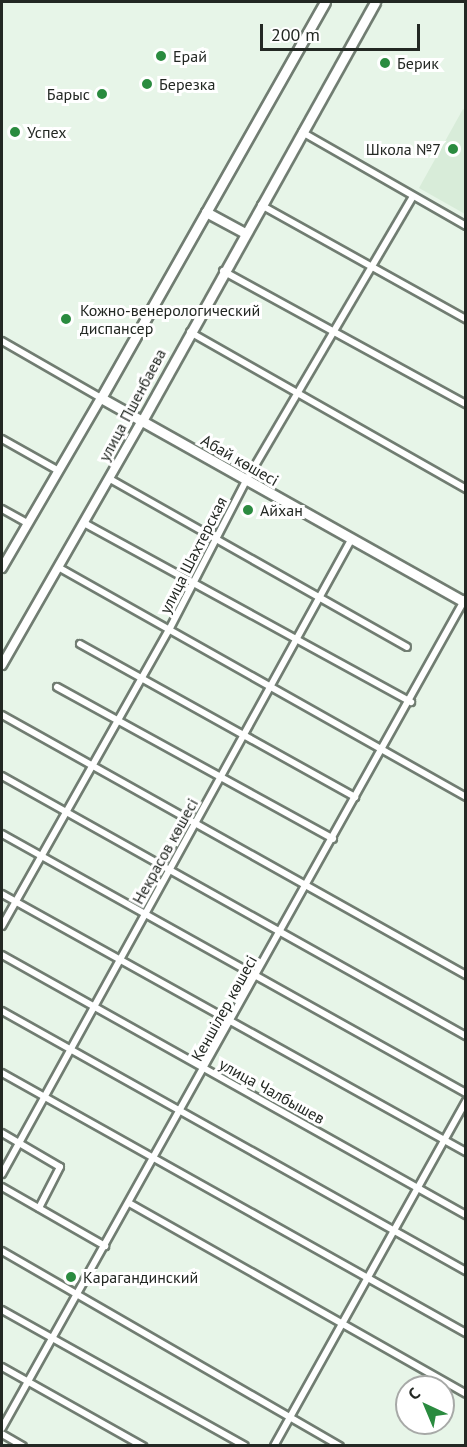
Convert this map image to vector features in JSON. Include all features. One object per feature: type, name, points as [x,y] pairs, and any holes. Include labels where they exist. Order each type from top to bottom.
[{"type":"main road","name":"улица Пшенбаева","points":[[101,398],[325,2]]},
{"type":"main road","name":"улица Пшенбаева","points":[[142,421],[188,331],[375,2]]},
{"type":"main road","points":[[206,212],[245,233]]},
{"type":"main road","name":"Абай көшесі","points":[[101,398],[351,540],[465,601]]},
{"type":"street","points":[[302,132],[412,198],[465,226]]},
{"type":"street","name":"улица Шахтерская","points":[[2,926],[169,630],[246,480],[412,198]]},
{"type":"street","points":[[261,205],[465,319]]},
{"type":"street","points":[[223,271],[465,404]]},
{"type":"street","points":[[188,331],[465,489]]},
{"type":"street","name":"Абай көшесі","points":[[2,341],[101,398]]},
{"type":"street","name":"улица Пшенбаева","points":[[2,568],[101,398]]},
{"type":"street","name":"улица Пшенбаева","points":[[2,665],[142,421]]},
{"type":"street","points":[[2,439],[57,470]]},
{"type":"street","points":[[110,479],[319,600],[407,647]]},
{"type":"street","points":[[2,509],[27,523]]},
{"type":"street","points":[[84,523],[295,643],[411,702]]},
{"type":"street","name":"Некрасов көшесі","points":[[2,1174],[351,540]]},
{"type":"street","points":[[58,567],[465,797]]},
{"type":"street","name":"Кеншілер көшесі","points":[[2,1428],[30,1383],[233,1021],[465,601]]},
{"type":"street","points":[[80,644],[355,797]]},
{"type":"street","points":[[57,687],[333,839]]},
{"type":"street","points":[[2,715],[465,975]]},
{"type":"street","points":[[2,776],[465,1036]]},
{"type":"street","points":[[2,834],[258,975],[465,1093]]},
{"type":"street","points":[[2,894],[465,1152]]},
{"type":"street","name":"улица Чалбышев","points":[[2,955],[465,1215]]},
{"type":"street","points":[[2,1011],[465,1271]]},
{"type":"street","points":[[2,1073],[465,1333]]},
{"type":"street","points":[[274,1446],[465,1101]]},
{"type":"street","points":[[2,1133],[60,1167],[39,1208]]},
{"type":"street","points":[[2,1187],[105,1246]]},
{"type":"street","points":[[129,1203],[465,1394]]},
{"type":"street","points":[[2,1251],[79,1293],[340,1446]]},
{"type":"street","points":[[2,1310],[245,1446]]},
{"type":"street","points":[[2,1367],[143,1446]]},
{"type":"street","points":[[2,1434],[23,1446]]},
{"type":"shaded area","name":"Школа №7","points":[[463,109],[466,111],[465,214],[419,188]]},
{"type":"place","name":"Ерай","points":[[161,56]]},
{"type":"place","name":"Берик","points":[[385,63]]},
{"type":"place","name":"Березка","points":[[147,84]]},
{"type":"place","name":"Барыс","points":[[102,94]]},
{"type":"place","name":"Успех","points":[[15,132]]},
{"type":"place","name":"Школа №7","points":[[453,149]]},
{"type":"place","name":"Кожно-венерологический диспансер","points":[[66,319]]},
{"type":"place","name":"Айхан","points":[[248,510]]},
{"type":"place","name":"Карагандинский","points":[[71,1277]]}]
